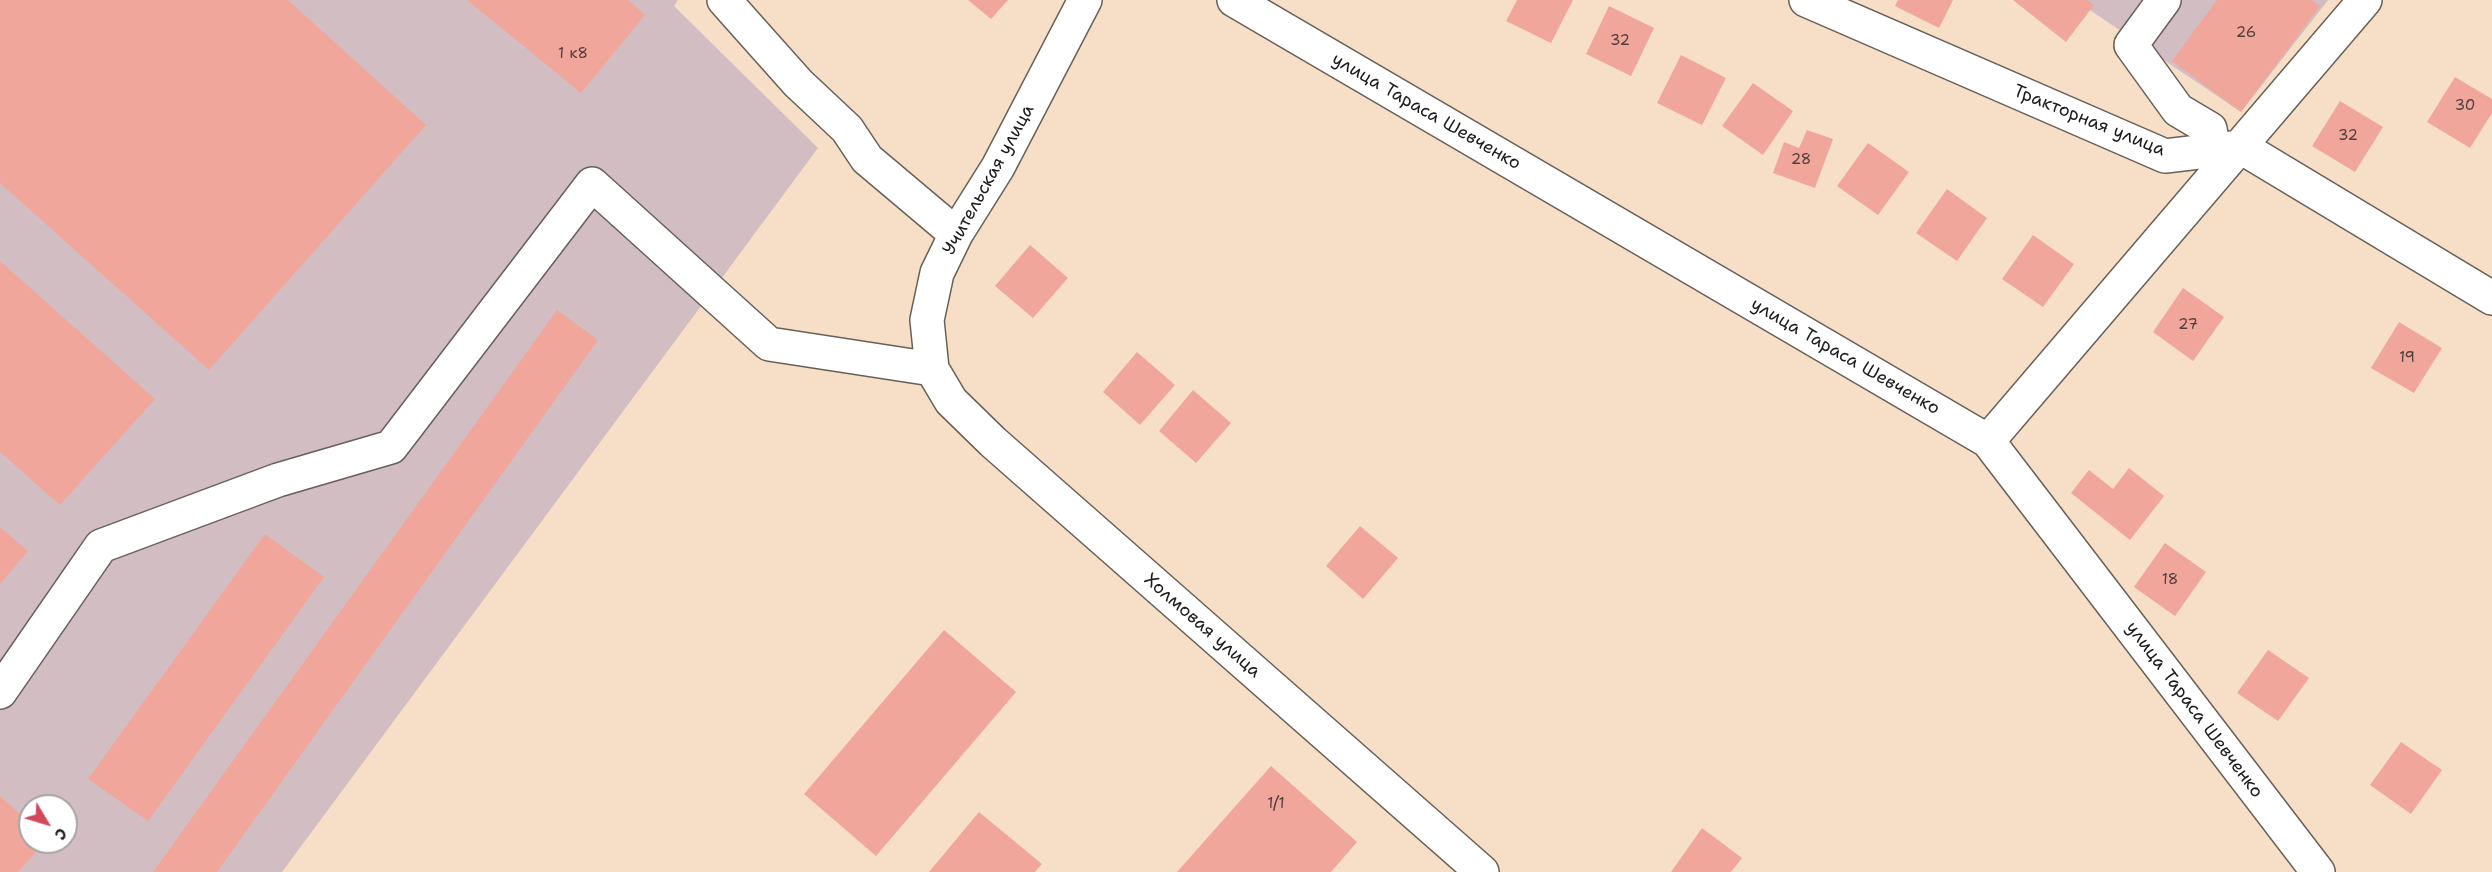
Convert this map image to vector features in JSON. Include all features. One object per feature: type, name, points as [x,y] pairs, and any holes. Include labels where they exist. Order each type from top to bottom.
[{"type":"street","points":[[724,0],[798,83],[847,129],[867,159],[956,234]]},
{"type":"street","name":"Учительская улица","points":[[932,369],[927,320],[937,273],[956,234],[998,167],[1085,0]]},
{"type":"street","name":"улица Тараса Шевченко","points":[[1234,0],[1988,441],[2318,872]]},
{"type":"street","name":"Тракторная улица","points":[[1806,0],[2165,156],[2227,149]]},
{"type":"street","points":[[2164,0],[2131,45],[2178,110],[2210,129],[2227,149],[2492,298]]},
{"type":"street","points":[[1988,441],[2227,149],[2365,0]]},
{"type":"street","points":[[0,692],[101,546],[278,480],[391,447],[592,184],[769,344],[932,369]]},
{"type":"street","name":"Холмовая улица","points":[[932,369],[951,401],[993,442],[1482,872]]},
{"type":"shaded area","points":[[0,0],[678,0],[674,6],[818,148],[282,872],[0,872]]},
{"type":"shaded area","points":[[2075,0],[2328,0],[2241,112]]},
{"type":"building","points":[[0,0],[288,0],[426,125],[209,370],[0,183]]},
{"type":"building","points":[[467,0],[628,0],[645,15],[581,93]]},
{"type":"building","points":[[968,0],[1008,0],[991,19]]},
{"type":"building","points":[[1517,0],[1573,0],[1551,43],[1506,21]]},
{"type":"building","points":[[1898,0],[1953,0],[1939,28],[1895,6]]},
{"type":"building","points":[[2013,0],[2087,0],[2094,5],[2066,42]]},
{"type":"building","points":[[2217,0],[2312,0],[2320,6],[2241,112],[2172,61]]},
{"type":"building","points":[[1609,6],[1654,28],[1631,76],[1586,54]]},
{"type":"building","points":[[1681,55],[1726,78],[1702,125],[1657,103]]},
{"type":"building","points":[[2455,77],[2492,99],[2492,113],[2470,148],[2427,122]]},
{"type":"building","points":[[1753,83],[1793,111],[1763,155],[1722,126]]},
{"type":"building","points":[[2340,101],[2383,127],[2355,172],[2312,146]]},
{"type":"building","points":[[1807,130],[1833,139],[1815,188],[1773,173],[1784,142],[1799,148]]},
{"type":"building","points":[[1868,143],[1909,172],[1878,215],[1837,186]]},
{"type":"building","points":[[1947,189],[1987,218],[1957,261],[1916,233]]},
{"type":"building","points":[[2033,235],[2074,264],[2043,307],[2002,279]]},
{"type":"building","points":[[1030,245],[1068,278],[1033,318],[995,286]]},
{"type":"building","points":[[0,261],[155,399],[60,505],[0,452]]},
{"type":"building","points":[[2183,288],[2224,317],[2193,361],[2153,332]]},
{"type":"building","points":[[557,310],[598,340],[217,872],[153,872]]},
{"type":"building","points":[[2399,322],[2442,348],[2414,393],[2371,368]]},
{"type":"building","points":[[1137,352],[1175,385],[1140,425],[1103,392]]},
{"type":"building","points":[[1193,390],[1231,423],[1196,463],[1159,431]]},
{"type":"building","points":[[2129,468],[2164,496],[2130,540],[2071,493],[2089,470],[2113,489]]},
{"type":"building","points":[[1360,526],[1398,558],[1363,599],[1326,566]]},
{"type":"building","points":[[0,527],[28,551],[0,584]]},
{"type":"building","points":[[265,534],[324,577],[148,821],[88,779]]},
{"type":"building","points":[[2165,543],[2206,572],[2175,616],[2134,587]]},
{"type":"building","points":[[944,630],[1016,692],[876,856],[804,794]]},
{"type":"building","points":[[2268,650],[2309,678],[2278,721],[2237,693]]},
{"type":"building","points":[[2401,742],[2442,770],[2411,814],[2370,785]]},
{"type":"building","points":[[1271,766],[1357,842],[1331,872],[1177,872]]},
{"type":"building","points":[[0,796],[18,812],[18,854],[34,854],[18,872],[0,872]]},
{"type":"building","points":[[979,812],[1042,864],[1035,872],[929,872]]},
{"type":"building","points":[[1702,828],[1742,858],[1731,872],[1671,872]]}]
